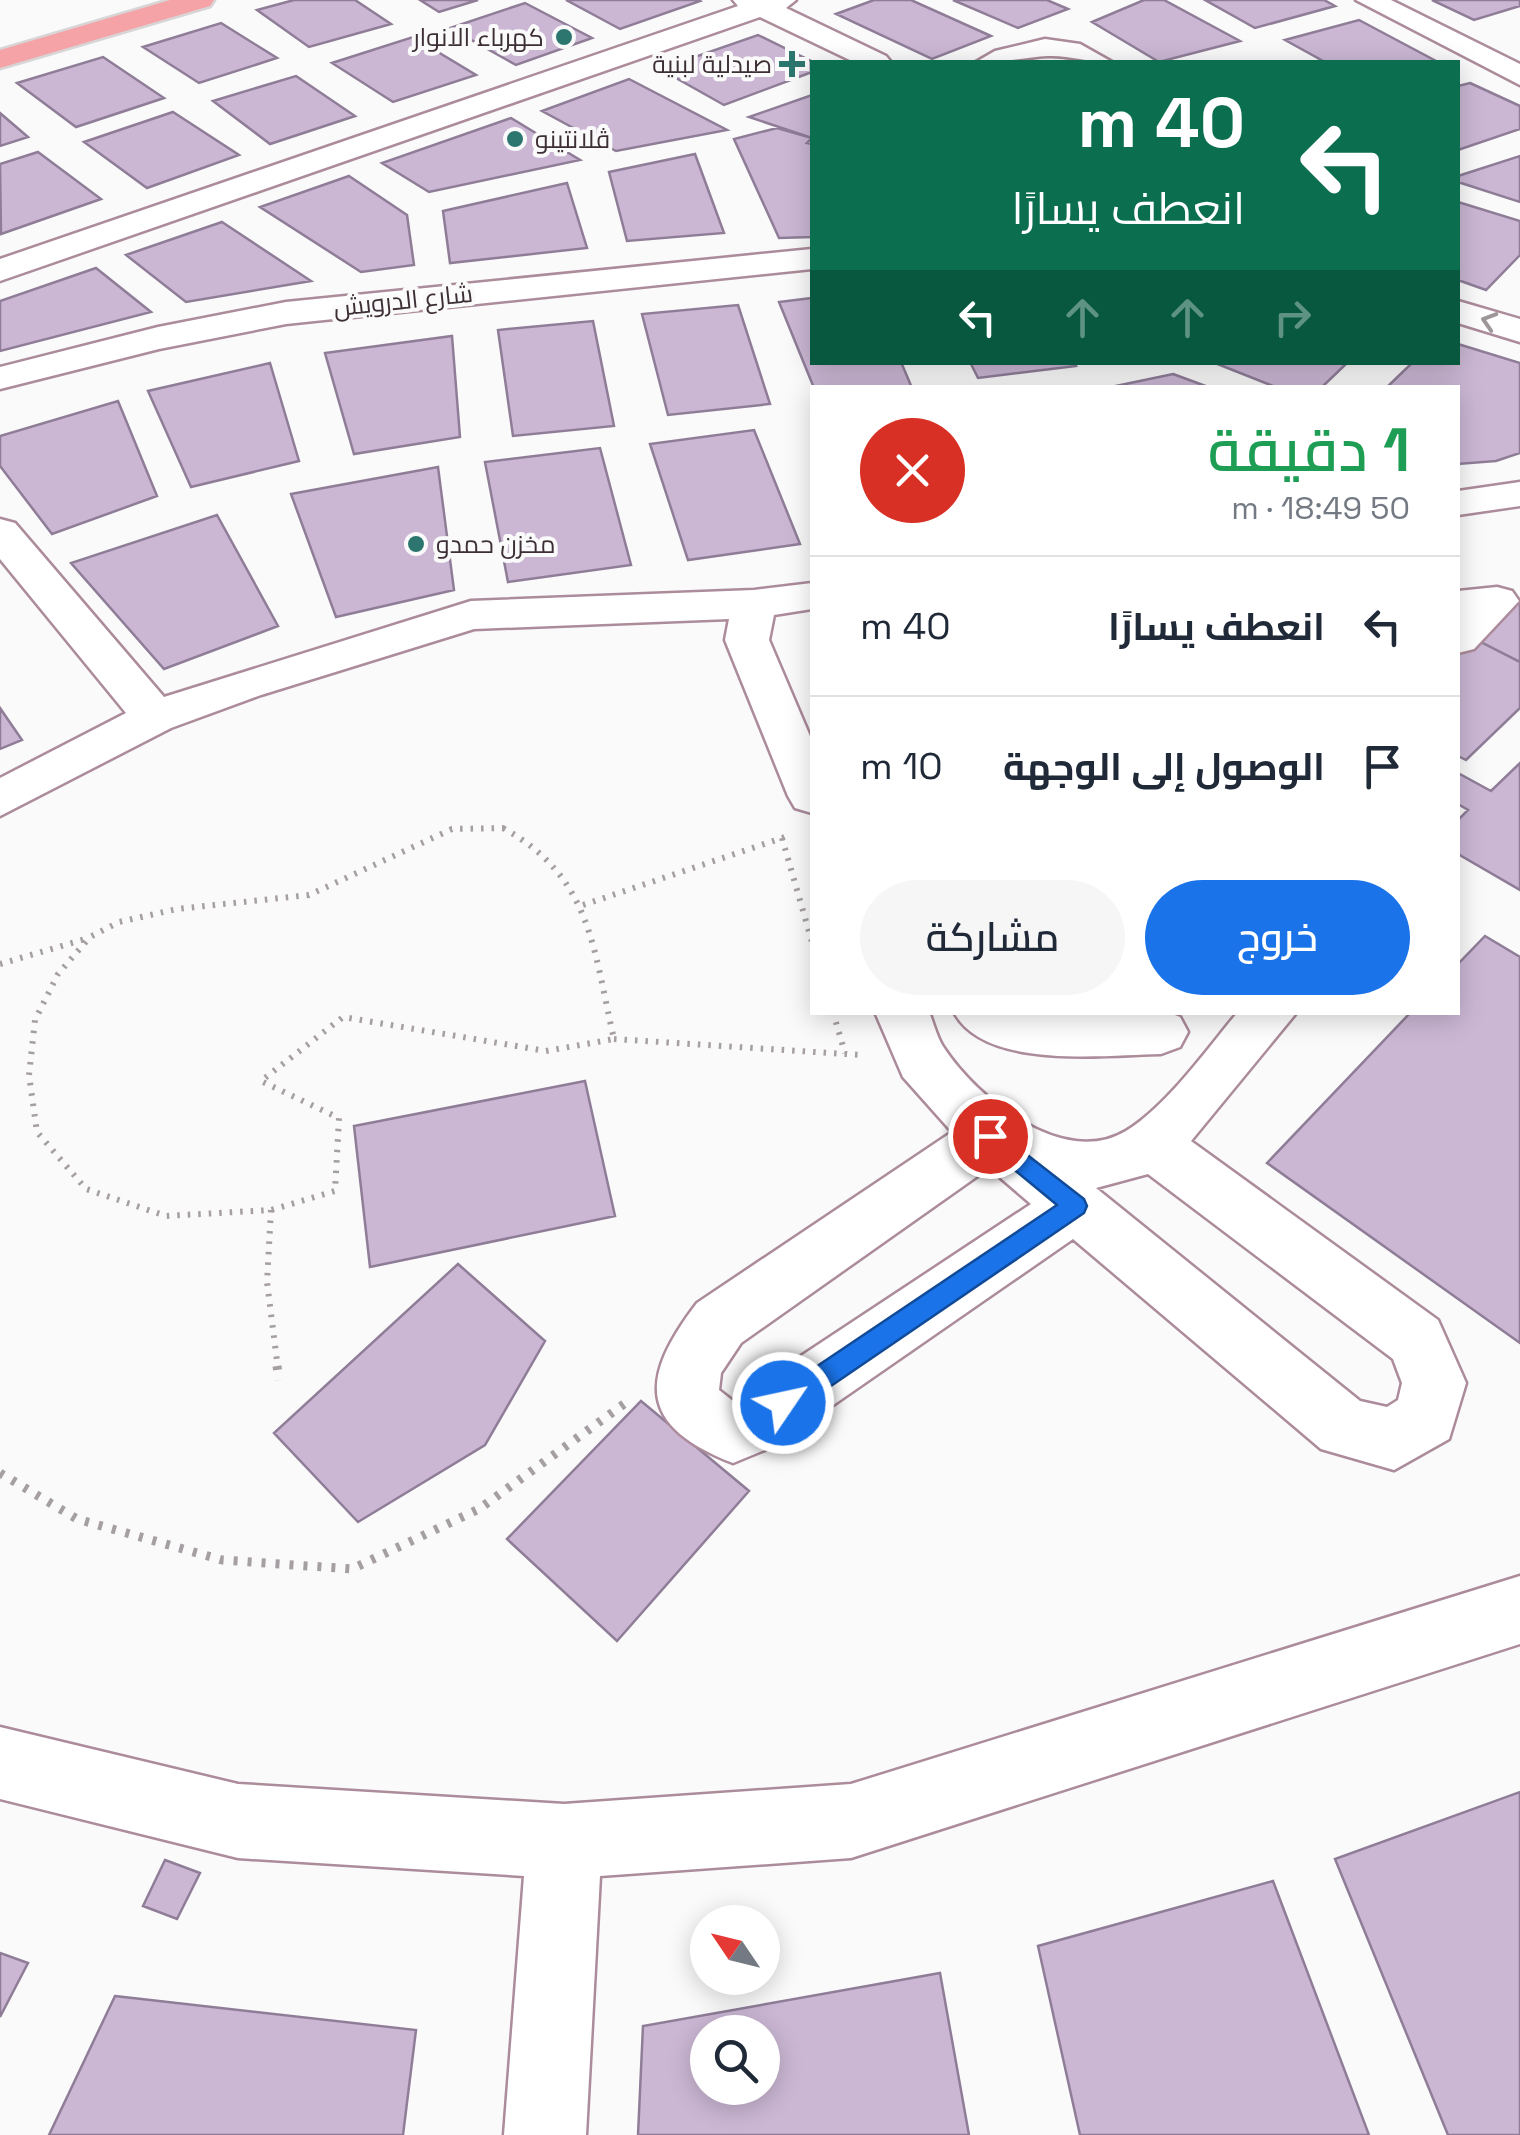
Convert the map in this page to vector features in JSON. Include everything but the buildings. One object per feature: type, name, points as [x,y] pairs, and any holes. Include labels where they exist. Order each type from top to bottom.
[{"type":"main road","points":[[0,37],[128,0]]},
{"type":"main road","points":[[0,59],[200,0]]},
{"type":"street","points":[[1370,0],[1520,76]]},
{"type":"street","points":[[0,270],[763,2],[872,60]]},
{"type":"street","points":[[999,60],[1054,44],[1072,48],[1093,60]]},
{"type":"street","name":"شارع الدرويش","points":[[0,378],[158,338],[286,314],[810,259]]},
{"type":"street","points":[[1460,313],[1520,331]]},
{"type":"street","points":[[1460,503],[1520,494]]},
{"type":"street","points":[[0,532],[154,717]]},
{"type":"street","points":[[0,799],[154,717],[472,615],[754,604],[810,596]]},
{"type":"street","points":[[1460,605],[1497,601],[1460,637]]},
{"type":"street","points":[[754,604],[747,640],[795,714],[805,788]]},
{"type":"street","points":[[912,1037],[990,1136],[1344,1428],[1394,1439],[1426,1418],[1434,1383],[1416,1340],[1172,1124],[1156,1022],[1022,1030],[990,1023],[983,1015]]},
{"type":"street","points":[[990,1136],[1027,1152],[1086,1166],[1142,1152],[1172,1124],[1267,1015]]},
{"type":"street","points":[[990,1136],[719,1323],[685,1374],[684,1389],[694,1408],[732,1433],[751,1425],[1075,1206]]},
{"type":"street","points":[[0,1762],[238,1822],[564,1841],[851,1820],[1520,1610]]},
{"type":"street","points":[[545,2135],[564,1841]]},
{"type":"path","points":[[805,788],[782,838],[810,935]]},
{"type":"path","points":[[0,964],[90,937],[118,922],[177,908],[309,895],[452,829],[503,828],[536,846],[583,905],[614,1039]]},
{"type":"path","points":[[583,905],[782,838]]},
{"type":"path","points":[[90,937],[58,974],[34,1020],[29,1075],[37,1132],[86,1188],[166,1216],[272,1210],[334,1191],[338,1118],[261,1081],[343,1016],[546,1050],[614,1039],[845,1053],[912,1037]]},
{"type":"path","points":[[834,1015],[845,1053]]},
{"type":"path","points":[[272,1210],[267,1282],[279,1380]]},
{"type":"path","points":[[0,1473],[78,1519],[222,1560],[352,1568],[479,1509],[698,1350]]},
{"type":"place","name":"كهرباء الانوار","points":[[564,37]]},
{"type":"place","name":"صيدلية لبنية","points":[[792,64]]},
{"type":"place","name":"ڤلانتينو","points":[[515,139]]},
{"type":"place","name":"مخزن حمدو","points":[[416,544]]},
{"type":"route","points":[[783,1403],[1075,1206],[990,1136]]}]
